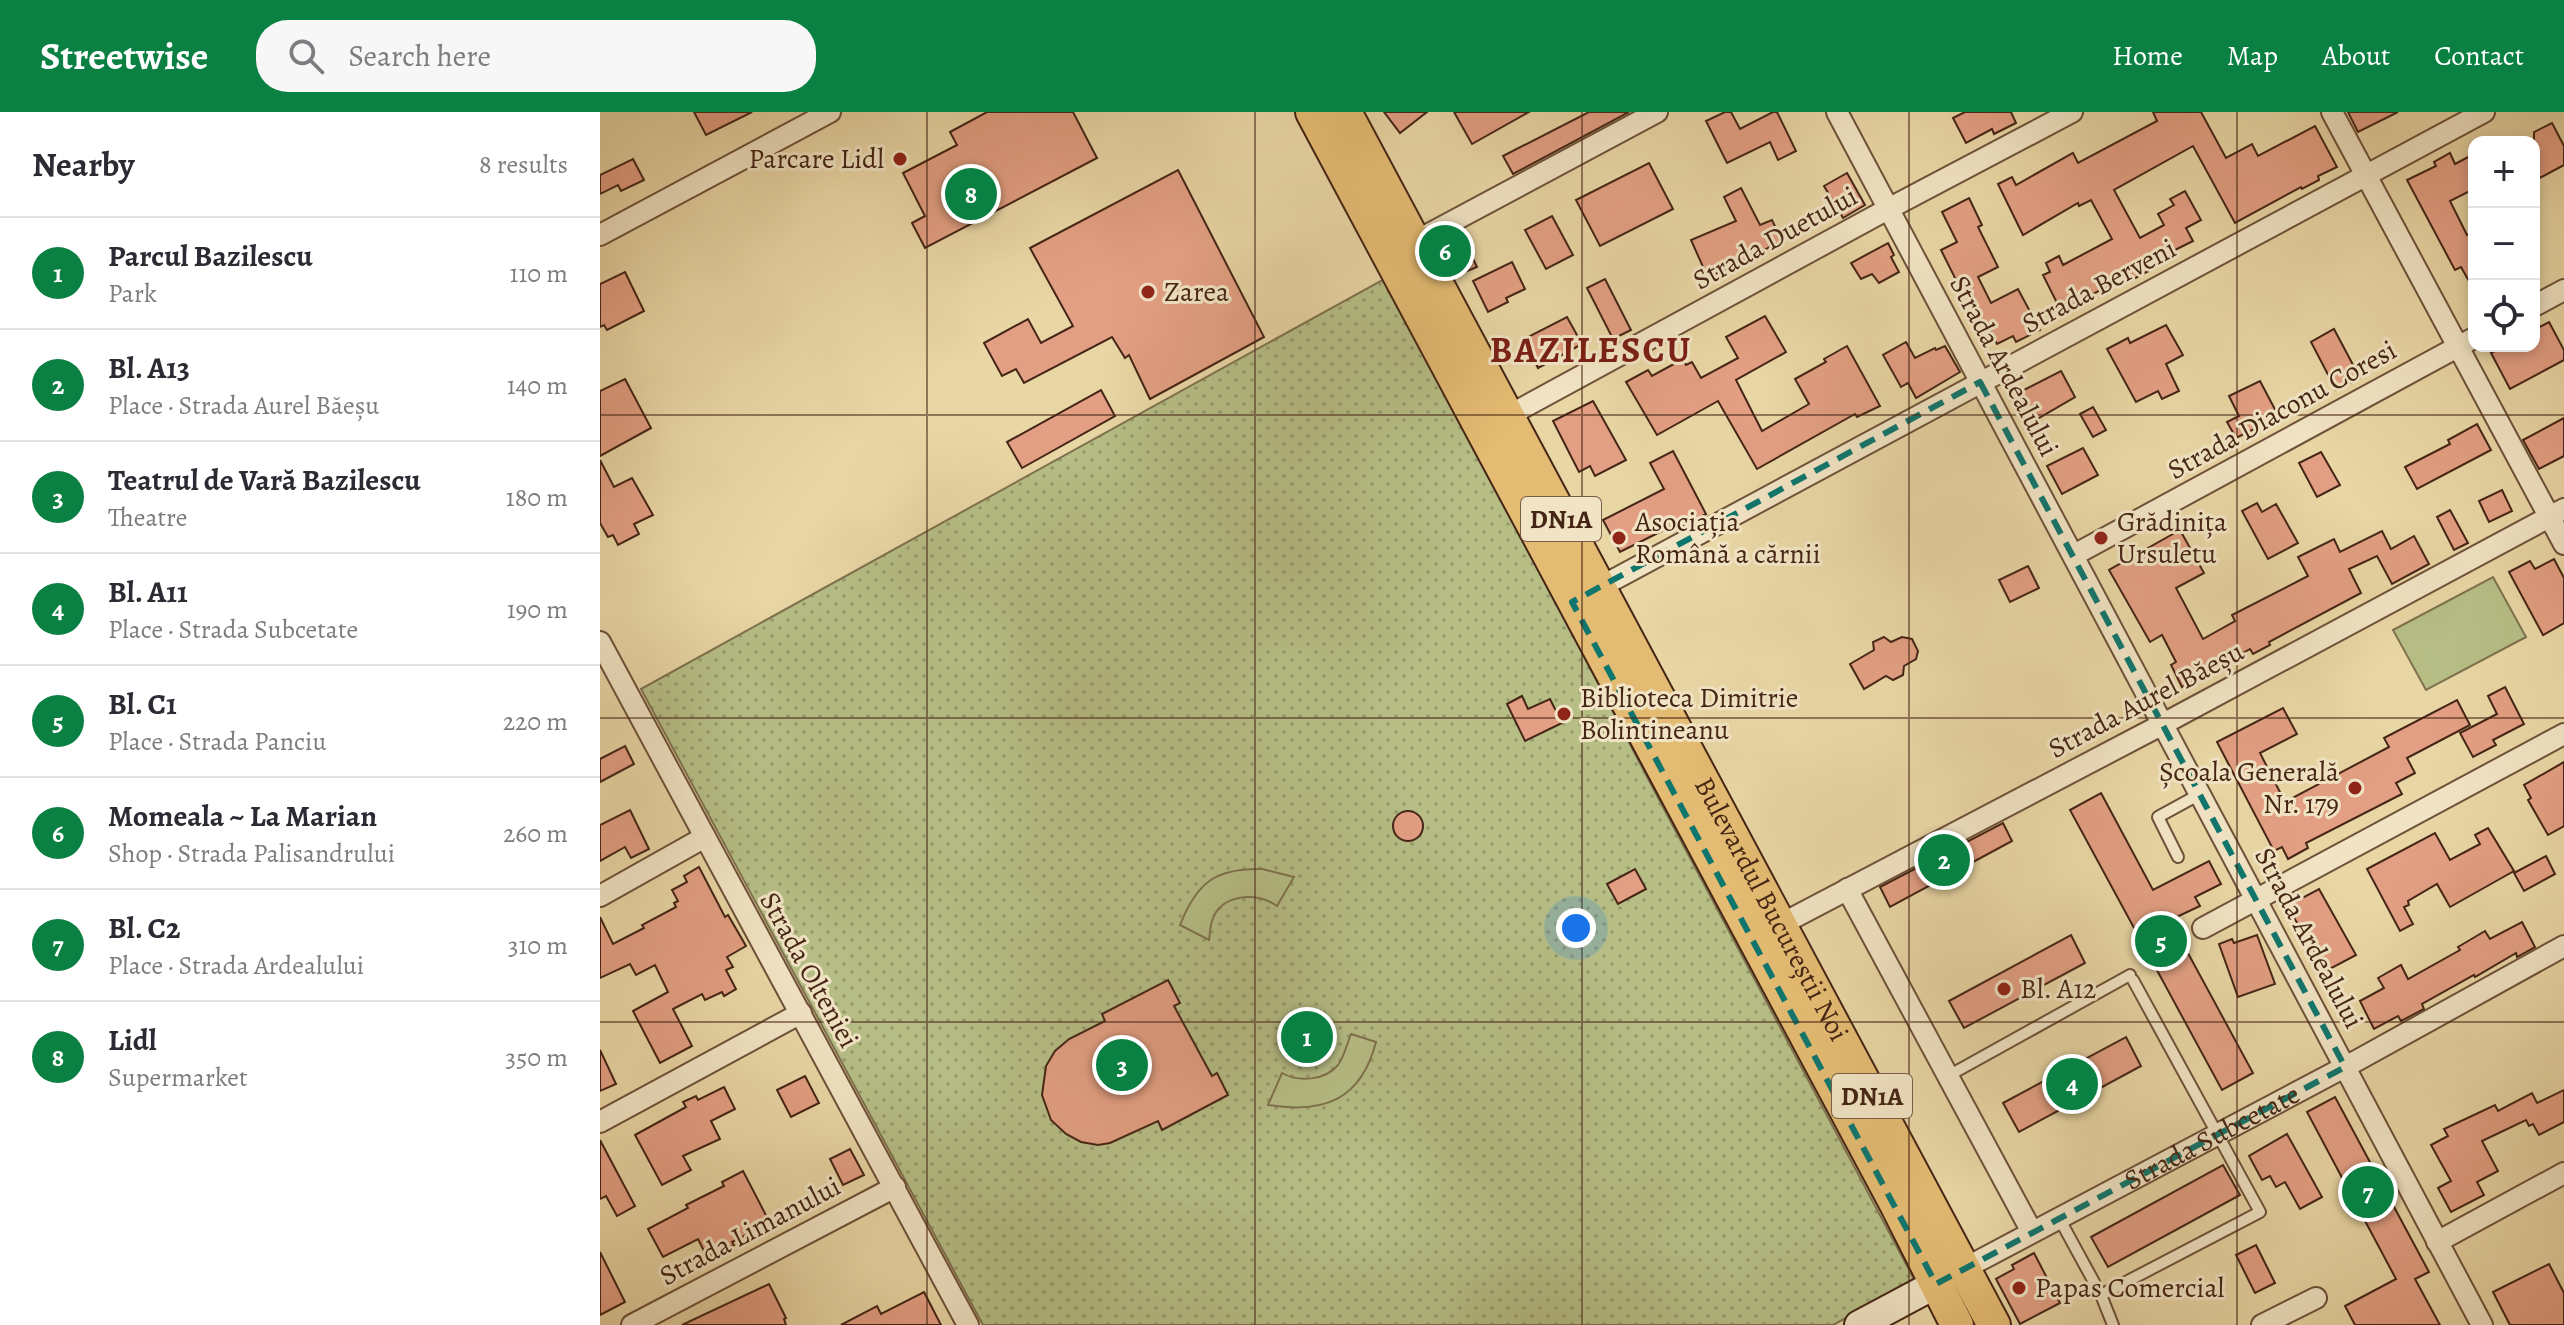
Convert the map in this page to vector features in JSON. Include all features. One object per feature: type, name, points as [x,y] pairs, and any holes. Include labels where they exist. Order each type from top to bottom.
[{"type":"main road","name":"Bulevardul Bucureștii Noi","points":[[1312,112],[1586,595],[1767,932],[1964,1268],[1994,1325]]},
{"type":"main road","name":"Bulevardul Bucureștii Noi","points":[[1345,112],[1506,417],[1586,595]]},
{"type":"main road","name":"Bulevardul Bucureștii Noi","points":[[1767,932],[1957,1325]]},
{"type":"street","points":[[1414,242],[1657,112]]},
{"type":"street","name":"Strada Ardealului","points":[[1837,112],[2482,1325]]},
{"type":"street","name":"Strada Duetului","points":[[1506,417],[2072,112]]},
{"type":"street","points":[[2332,112],[2366,176],[2466,342],[2557,513],[2564,544]]},
{"type":"street","name":"Strada Berveni","points":[[1586,595],[2484,112]]},
{"type":"street","points":[[600,235],[819,115]]},
{"type":"street","points":[[2540,303],[2564,290]]},
{"type":"street","name":"Strada Diaconu Coresi","points":[[2074,555],[2466,342]]},
{"type":"street","name":"Strada Aurel Băeșu","points":[[1767,932],[2557,513]]},
{"type":"street","name":"Strada Olteniei","points":[[600,642],[606,669],[705,837],[968,1325]]},
{"type":"street","points":[[2203,928],[2564,734]]},
{"type":"street","points":[[600,896],[705,837]]},
{"type":"street","points":[[1847,889],[2032,1232]]},
{"type":"street","name":"Strada Subcetate","points":[[1859,1325],[2345,1067],[2564,946]]},
{"type":"street","points":[[600,1122],[801,1013]]},
{"type":"street","points":[[2437,1242],[2564,1173]]},
{"type":"street","name":"Strada Limanului","points":[[632,1325],[895,1187]]},
{"type":"street","points":[[2262,1325],[2316,1298]]},
{"type":"lane","points":[[2178,857],[2158,817],[2200,794]]},
{"type":"lane","points":[[1948,1076],[2131,978],[2260,1212],[2101,1295]]},
{"type":"lane","points":[[2059,1218],[2101,1295],[2113,1325]]},
{"type":"highlighted area","points":[[1980,382],[2345,1067],[1936,1284],[1572,602]]},
{"type":"green space","points":[[1386,278],[1915,1281],[1833,1325],[983,1325],[641,689]]},
{"type":"green space","points":[[2493,577],[2526,637],[2426,690],[2393,630]]},
{"type":"green space","points":[[1262,869],[1294,877],[1277,906],[1260,898],[1231,900],[1216,912],[1209,940],[1180,925],[1194,898],[1210,880],[1232,871]]},
{"type":"green space","points":[[1351,1034],[1376,1042],[1361,1078],[1350,1090],[1323,1104],[1306,1107],[1268,1105],[1282,1073],[1296,1078],[1311,1078],[1333,1070],[1342,1058]]},
{"type":"building","points":[[694,112],[752,112],[706,135]]},
{"type":"building","points":[[987,112],[1073,112],[1097,158],[925,248],[912,223],[925,216],[903,173],[957,145],[950,132]]},
{"type":"building","points":[[1384,112],[1427,112],[1400,133]]},
{"type":"building","points":[[1454,112],[1529,112],[1472,144]]},
{"type":"building","points":[[1589,112],[1629,112],[1513,174],[1503,156]]},
{"type":"building","points":[[1731,112],[1740,129],[1777,112],[1796,151],[1778,160],[1770,142],[1727,163],[1706,121]]},
{"type":"building","points":[[1965,112],[2011,112],[2016,123],[1994,134],[1992,129],[1966,143],[1953,118]]},
{"type":"building","points":[[2153,112],[2201,112],[2226,158],[2252,144],[2258,156],[2315,126],[2337,167],[2318,176],[2319,180],[2235,223],[2193,146],[2114,190],[2140,238],[2164,225],[2158,214],[2174,205],[2170,199],[2185,191],[2201,220],[2186,228],[2193,241],[2153,261],[2156,267],[2130,281],[2127,276],[2061,311],[2043,275],[2050,272],[2046,263],[2059,256],[2063,265],[2112,239],[2091,200],[2079,206],[2078,203],[2023,235],[1998,184],[2012,177],[2016,185],[2073,153],[2078,163],[2157,121]]},
{"type":"building","points":[[2348,112],[2398,112],[2358,132]]},
{"type":"building","points":[[2552,123],[2564,146],[2564,165],[2540,178],[2540,136],[2534,136],[2534,132]]},
{"type":"building","points":[[2450,153],[2455,164],[2468,157],[2468,192],[2450,201],[2468,234],[2468,279],[2461,267],[2455,270],[2407,180],[2436,166],[2434,162]]},
{"type":"building","points":[[633,159],[644,180],[621,191],[618,185],[600,194],[600,175]]},
{"type":"building","points":[[1649,163],[1673,209],[1600,246],[1576,200]]},
{"type":"building","name":"Zarea","points":[[1178,170],[1264,337],[1150,399],[1129,355],[1125,358],[1112,337],[1024,383],[1016,369],[1002,376],[984,343],[1028,319],[1041,343],[1073,326],[1030,248]]},
{"type":"building","points":[[1847,173],[1865,205],[1843,218],[1824,186]]},
{"type":"building","points":[[1741,188],[1760,225],[1772,220],[1782,241],[1708,278],[1691,240],[1736,221],[1724,197]]},
{"type":"building","points":[[1969,198],[1982,225],[1978,227],[1998,267],[1978,277],[1991,303],[2018,289],[2040,330],[2016,342],[2013,336],[1997,344],[1976,313],[1980,311],[1965,283],[1959,286],[1941,250],[1957,242],[1942,212]]},
{"type":"building","points":[[1552,216],[1573,255],[1546,269],[1525,230]]},
{"type":"building","points":[[1888,243],[1899,272],[1879,283],[1872,274],[1861,279],[1851,263]]},
{"type":"building","points":[[1467,246],[1477,267],[1460,274],[1451,254]]},
{"type":"building","points":[[1512,262],[1525,289],[1488,312],[1473,281]]},
{"type":"building","points":[[625,272],[644,311],[607,330],[604,325],[600,327],[600,284]]},
{"type":"building","points":[[1605,279],[1631,330],[1613,339],[1587,288]]},
{"type":"building","points":[[1765,316],[1786,352],[1736,380],[1762,431],[1809,404],[1795,379],[1847,346],[1880,406],[1857,417],[1855,414],[1757,469],[1718,401],[1657,435],[1626,382],[1648,370],[1652,376],[1683,359],[1686,365],[1692,362],[1701,378],[1738,358],[1726,337]]},
{"type":"building","points":[[1567,317],[1582,344],[1538,368],[1524,339]]},
{"type":"building","points":[[2549,322],[2564,350],[2564,360],[2510,389],[2491,353],[2540,352],[2540,327]]},
{"type":"building","points":[[2166,325],[2183,355],[2166,364],[2179,391],[2162,399],[2158,391],[2136,402],[2107,349],[2128,338],[2130,343]]},
{"type":"building","points":[[2334,329],[2360,378],[2336,390],[2311,342]]},
{"type":"building","points":[[1906,342],[1915,358],[1945,346],[1960,372],[1916,398],[1908,383],[1901,387],[1883,355]]},
{"type":"building","points":[[2061,371],[2075,397],[2027,425],[2010,397]]},
{"type":"building","points":[[625,379],[651,428],[600,456],[600,391]]},
{"type":"building","points":[[2260,381],[2279,417],[2236,438],[2227,422],[2239,416],[2229,396]]},
{"type":"building","points":[[1101,390],[1115,416],[1022,468],[1007,442]]},
{"type":"building","points":[[1593,401],[1626,460],[1595,476],[1590,466],[1579,472],[1553,421]]},
{"type":"building","points":[[2093,407],[2106,430],[2093,437],[2080,414]]},
{"type":"building","points":[[2564,418],[2564,456],[2539,469],[2523,440]]},
{"type":"building","points":[[2477,424],[2491,450],[2417,489],[2405,467],[2450,444],[2448,440]]},
{"type":"building","points":[[2083,448],[2098,475],[2062,494],[2047,466]]},
{"type":"building","points":[[1673,451],[1706,514],[1676,530],[1674,525],[1620,552],[1603,520],[1664,489],[1650,463]]},
{"type":"building","points":[[2321,452],[2340,485],[2317,497],[2299,463]]},
{"type":"building","points":[[600,460],[614,487],[632,478],[653,515],[634,524],[639,534],[618,545],[613,535],[608,537],[600,523]]},
{"type":"building","points":[[2502,490],[2512,511],[2489,522],[2479,501]]},
{"type":"building","points":[[2257,503],[2262,512],[2276,504],[2298,543],[2268,559],[2242,511]]},
{"type":"building","points":[[2450,510],[2468,543],[2454,550],[2437,517]]},
{"type":"building","points":[[2180,530],[2204,573],[2176,588],[2203,639],[2235,621],[2232,615],[2308,576],[2298,557],[2334,539],[2340,552],[2382,531],[2391,549],[2414,536],[2429,564],[2392,584],[2377,556],[2349,569],[2361,593],[2269,642],[2270,645],[2253,654],[2250,649],[2182,687],[2171,665],[2176,662],[2162,635],[2150,642],[2109,570]]},
{"type":"building","points":[[2554,559],[2564,578],[2564,623],[2543,635],[2509,572],[2530,561],[2535,569]]},
{"type":"building","points":[[2028,566],[2039,588],[2010,602],[1999,580]]},
{"type":"building","points":[[1884,637],[1891,642],[1902,637],[1912,639],[1918,651],[1916,659],[1904,666],[1903,675],[1893,680],[1886,676],[1864,689],[1850,664],[1874,650],[1873,642]]},
{"type":"building","points":[[2505,687],[2524,724],[2493,740],[2496,745],[2473,757],[2460,733],[2497,714],[2488,696]]},
{"type":"building","points":[[1522,696],[1528,709],[1550,699],[1562,723],[1525,741],[1507,704]]},
{"type":"building","name":"Școala Generală Nr. 179","points":[[2457,700],[2470,725],[2407,758],[2415,773],[2396,783],[2402,794],[2306,843],[2308,848],[2288,859],[2282,847],[2274,851],[2217,742],[2283,708],[2297,734],[2260,753],[2285,802],[2389,747],[2384,738]]},
{"type":"building","points":[[625,746],[634,764],[600,782],[600,759]]},
{"type":"building","points":[[2564,762],[2564,826],[2548,835],[2528,800],[2531,798],[2524,785]]},
{"type":"building","points":[[2101,793],[2153,890],[2209,861],[2221,884],[2195,897],[2200,906],[2170,920],[2253,1073],[2222,1090],[2070,810]]},
{"type":"building","points":[[630,810],[649,849],[631,858],[625,847],[600,861],[600,825]]},
{"type":"building","points":[[1408,811],[1418,816],[1423,826],[1418,836],[1408,841],[1398,836],[1393,826],[1398,816]]},
{"type":"building","points":[[2003,823],[2012,841],[1890,907],[1880,887]]},
{"type":"building","points":[[2488,828],[2514,871],[2450,907],[2437,884],[2408,901],[2409,905],[2404,907],[2413,924],[2400,931],[2367,869],[2435,833],[2450,860],[2480,844],[2475,835]]},
{"type":"building","points":[[2546,856],[2555,874],[2524,891],[2514,873]]},
{"type":"building","points":[[699,867],[725,917],[728,915],[746,946],[727,957],[733,967],[726,970],[736,989],[724,996],[722,992],[705,1000],[702,994],[673,1009],[692,1046],[660,1063],[633,1011],[668,992],[655,965],[636,975],[630,964],[600,978],[600,917],[613,944],[676,907],[674,903],[678,901],[672,890],[687,882],[684,876]]},
{"type":"building","points":[[1635,869],[1646,889],[1618,904],[1607,884]]},
{"type":"building","points":[[2319,889],[2356,955],[2326,971],[2287,906]]},
{"type":"building","points":[[2522,922],[2535,947],[2517,957],[2516,953],[2474,975],[2422,1004],[2424,1009],[2401,1021],[2398,1016],[2374,1029],[2360,1001],[2384,988],[2378,978],[2401,965],[2408,979],[2460,950],[2458,947],[2485,931],[2490,939]]},
{"type":"building","name":"Bl. A12","points":[[2071,935],[2085,963],[1964,1028],[1949,1001]]},
{"type":"building","points":[[2257,935],[2275,984],[2238,997],[2219,944],[2232,939],[2234,943]]},
{"type":"building","points":[[1168,980],[1180,1003],[1174,1006],[1212,1076],[1217,1073],[1228,1095],[1162,1130],[1158,1121],[1110,1143],[1098,1145],[1081,1142],[1066,1134],[1051,1120],[1042,1095],[1046,1066],[1055,1051],[1069,1039],[1105,1021],[1102,1014]]},
{"type":"building","points":[[2126,1037],[2141,1066],[2019,1132],[2003,1103]]},
{"type":"building","points":[[600,1050],[616,1084],[600,1091]]},
{"type":"building","points":[[805,1076],[819,1103],[791,1117],[777,1090]]},
{"type":"building","points":[[724,1087],[735,1109],[711,1121],[720,1139],[683,1156],[691,1170],[662,1185],[635,1135],[686,1107],[683,1102],[696,1096],[698,1100]]},
{"type":"building","points":[[2564,1090],[2564,1122],[2539,1135],[2533,1124],[2529,1126],[2526,1120],[2482,1141],[2498,1171],[2477,1182],[2484,1195],[2451,1212],[2438,1188],[2451,1181],[2431,1145],[2448,1136],[2444,1129],[2495,1105],[2498,1111],[2532,1093],[2537,1103]]},
{"type":"building","points":[[2335,1097],[2429,1272],[2415,1279],[2440,1325],[2355,1325],[2345,1306],[2396,1279],[2307,1112]]},
{"type":"building","points":[[2287,1134],[2322,1197],[2300,1209],[2285,1182],[2276,1187],[2270,1176],[2262,1180],[2249,1156]]},
{"type":"building","points":[[600,1140],[635,1206],[617,1216],[606,1196],[600,1199]]},
{"type":"building","points":[[850,1149],[864,1175],[843,1185],[830,1159]]},
{"type":"building","points":[[2223,1165],[2240,1195],[2108,1267],[2091,1237]]},
{"type":"building","points":[[743,1171],[770,1223],[711,1256],[707,1250],[704,1251],[698,1239],[663,1257],[648,1229],[688,1208],[686,1205],[724,1186],[722,1182]]},
{"type":"building","points":[[2256,1245],[2275,1283],[2255,1293],[2236,1255]]},
{"type":"building","points":[[600,1252],[625,1302],[600,1315]]},
{"type":"building","points":[[2034,1253],[2060,1303],[2020,1324],[1996,1279],[2014,1269],[2012,1265]]},
{"type":"building","points":[[2549,1264],[2564,1293],[2564,1325],[2510,1325],[2493,1292]]},
{"type":"building","points":[[769,1284],[786,1318],[786,1325],[682,1325]]},
{"type":"building","points":[[924,1292],[941,1325],[841,1325],[877,1306],[881,1314]]},
{"type":"place","name":"Parcare Lidl","points":[[900,159]]},
{"type":"place","name":"Lidl","points":[[971,194]]},
{"type":"place","name":"Momeala ~ La Marian","points":[[1445,251]]},
{"type":"place","name":"Zarea","points":[[1148,292]]},
{"type":"place","name":"Asociația Română a cărnii","points":[[1619,538]]},
{"type":"place","name":"Grădinița Ursuletu","points":[[2101,538]]},
{"type":"place","name":"Biblioteca Dimitrie Bolintineanu","points":[[1564,714]]},
{"type":"place","name":"Școala Generală Nr. 179","points":[[2355,788]]},
{"type":"place","name":"Bl. A13","points":[[1944,860]]},
{"type":"place","name":"Bl. C1","points":[[2161,941]]},
{"type":"place","name":"Bl. A12","points":[[2004,989]]},
{"type":"place","name":"Parcul Bazilescu","points":[[1307,1037]]},
{"type":"place","name":"Teatrul de Vară Bazilescu","points":[[1122,1065]]},
{"type":"place","name":"Bl. A11","points":[[2072,1084]]},
{"type":"place","name":"Bl. C2","points":[[2368,1192]]},
{"type":"place","name":"Papas Comercial","points":[[2019,1288]]},
{"type":"district","name":"BAZILESCU","points":[[1591,349]]}]
